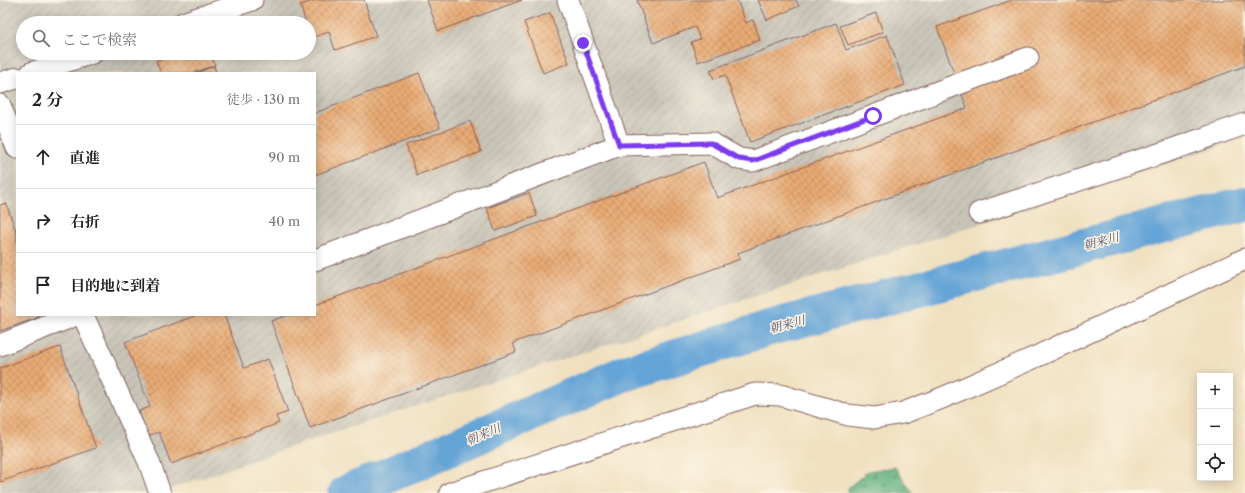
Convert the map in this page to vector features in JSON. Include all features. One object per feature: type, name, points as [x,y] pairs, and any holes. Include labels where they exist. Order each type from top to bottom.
[{"type":"street","points":[[204,16],[252,0]]},
{"type":"street","points":[[568,0],[619,145]]},
{"type":"street","points":[[316,260],[619,145],[711,143],[739,159],[753,161],[1028,58]]},
{"type":"street","points":[[34,72],[71,60]]},
{"type":"street","points":[[0,83],[16,78]]},
{"type":"street","points":[[0,105],[16,145]]},
{"type":"street","points":[[979,213],[1168,152],[1245,124]]},
{"type":"street","points":[[450,493],[755,394],[780,395],[848,416],[874,418],[903,413],[942,398],[1040,355],[1245,259]]},
{"type":"street","points":[[0,344],[73,316]]},
{"type":"street","points":[[83,316],[149,462],[160,493]]},
{"type":"shaded area","points":[[0,0],[1245,0],[1245,138],[302,443],[159,493],[0,493]]},
{"type":"green space","points":[[895,467],[913,493],[848,493],[848,488],[868,471]]},
{"type":"building","points":[[316,0],[364,0],[376,36],[335,50],[329,32],[316,36],[316,16],[304,16],[300,5]]},
{"type":"building","points":[[427,0],[522,0],[438,31]]},
{"type":"building","points":[[637,0],[737,0],[746,23],[753,20],[760,40],[698,62],[691,42],[700,39],[695,27],[653,43]]},
{"type":"building","points":[[758,0],[796,0],[799,6],[767,20]]},
{"type":"building","points":[[1012,0],[1245,0],[1245,66],[738,253],[740,259],[513,343],[516,352],[310,428],[271,321],[285,316],[316,316],[316,305],[704,162],[717,198],[967,108],[937,27]]},
{"type":"building","points":[[550,13],[569,63],[543,73],[524,22]]},
{"type":"building","points":[[876,13],[883,32],[848,45],[840,26]]},
{"type":"building","points":[[836,23],[846,50],[887,35],[905,85],[750,142],[725,75],[714,79],[710,70]]},
{"type":"building","points":[[213,60],[215,65],[196,72],[161,72],[156,61]]},
{"type":"building","points":[[214,66],[216,72],[199,72]]},
{"type":"building","points":[[419,73],[440,128],[316,175],[316,113]]},
{"type":"building","points":[[470,121],[481,152],[417,175],[406,145]]},
{"type":"building","points":[[529,193],[537,216],[495,231],[487,208]]},
{"type":"building","points":[[6,203],[16,231],[16,316],[42,316],[0,331],[0,205]]},
{"type":"building","points":[[194,316],[224,316],[244,368],[268,359],[288,412],[276,416],[279,423],[171,464],[159,432],[148,436],[139,411],[150,407],[125,342]]},
{"type":"building","points":[[60,347],[96,448],[0,482],[0,368]]},
{"type":"waterway","name":"朝来川","points":[[346,493],[623,374],[769,328],[1245,204]]},
{"type":"route","points":[[583,43],[619,145],[711,143],[739,159],[753,161],[873,116]]}]
